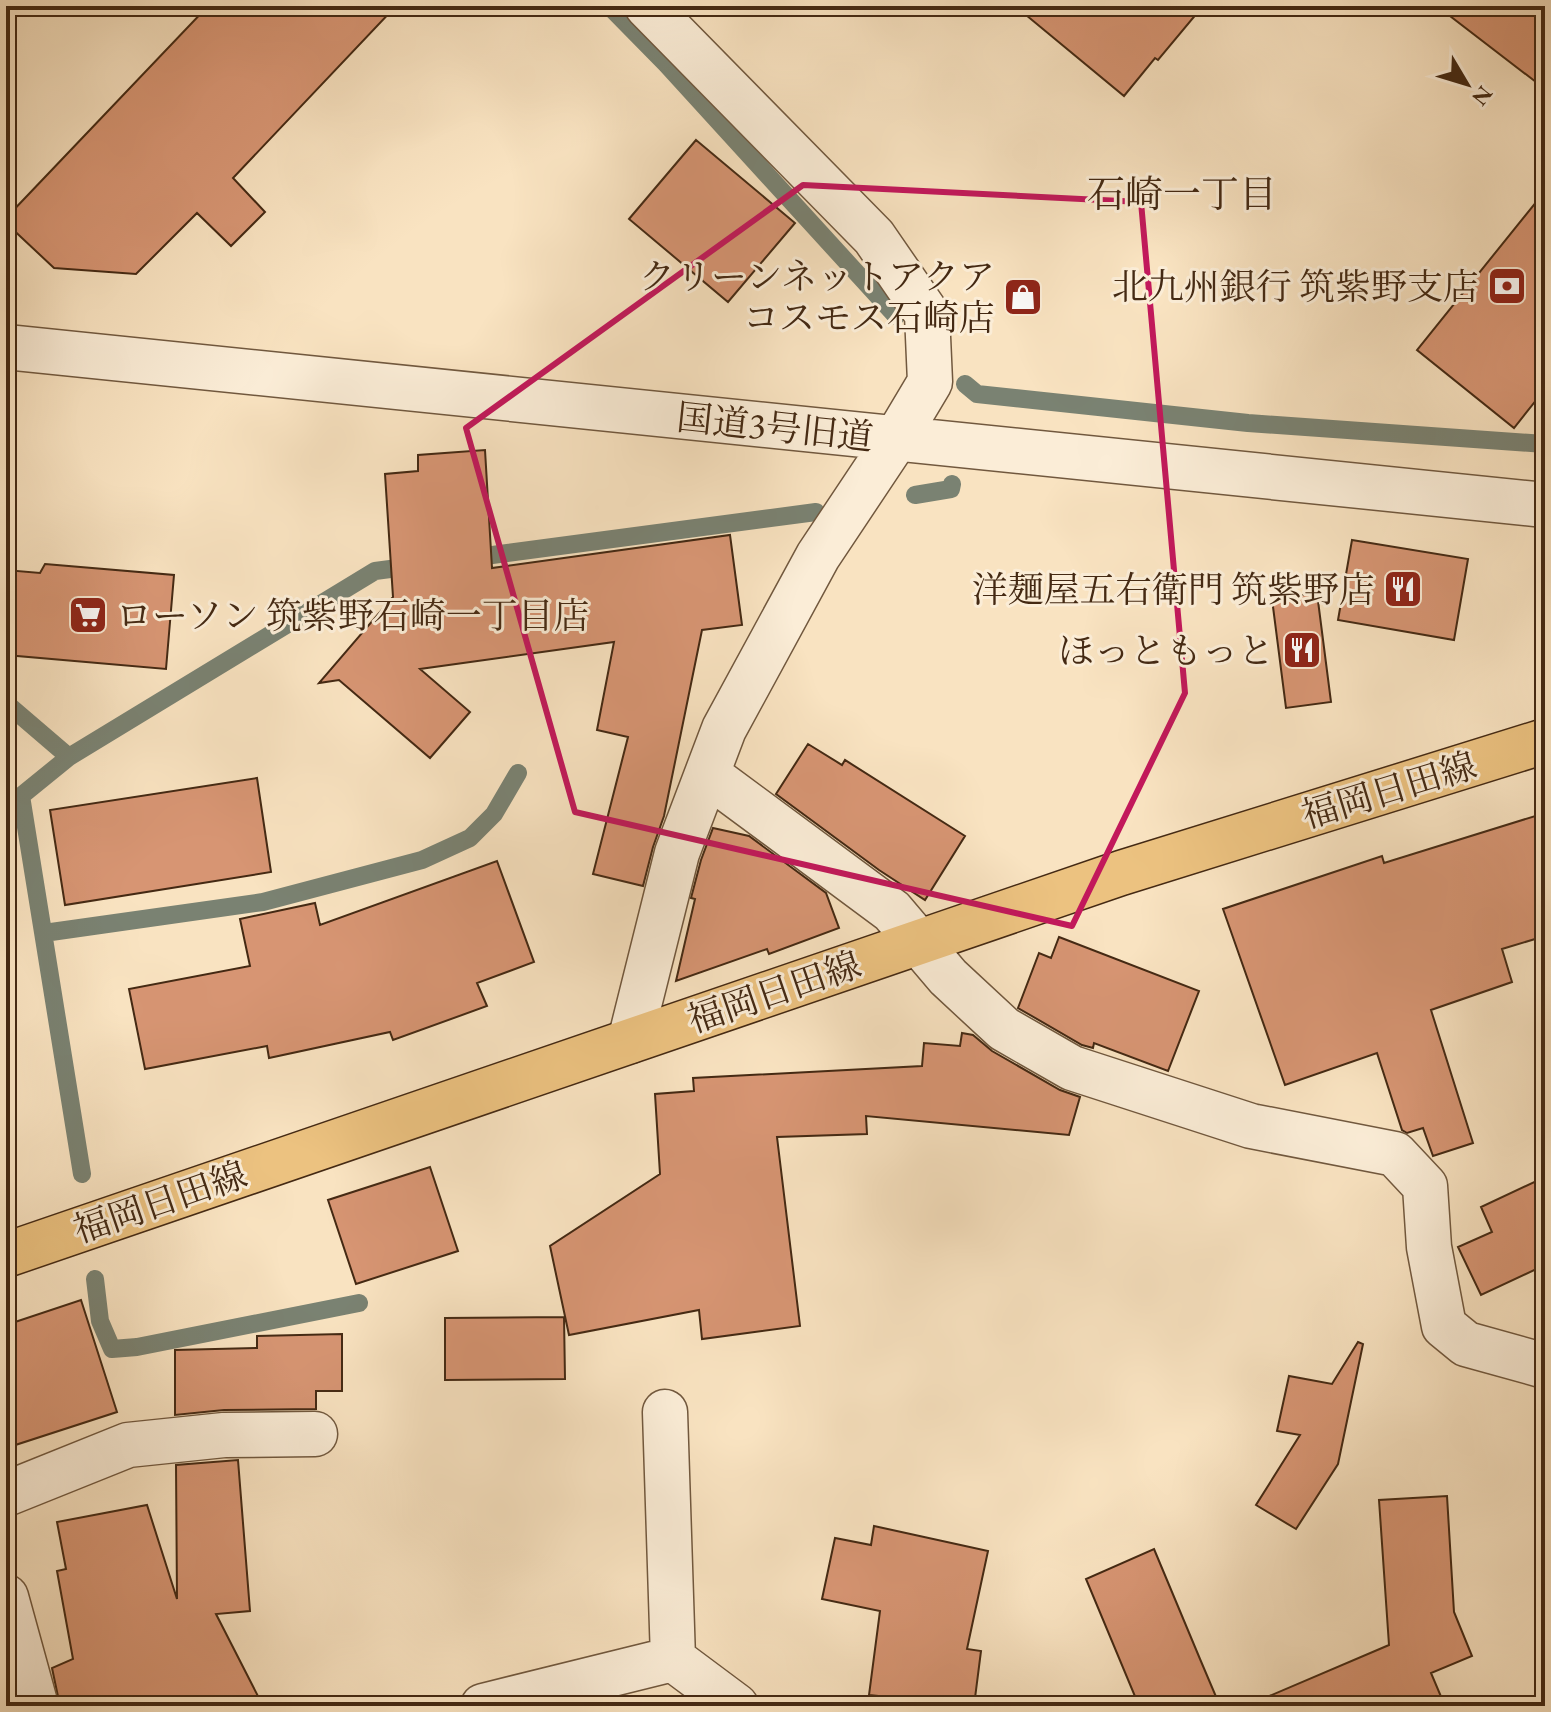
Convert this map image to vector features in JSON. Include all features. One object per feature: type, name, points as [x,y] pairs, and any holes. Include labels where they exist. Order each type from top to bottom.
[{"type":"main road","name":"福岡日田線","points":[[6,1255],[1121,873],[1545,741]]},
{"type":"street","points":[[630,1041],[677,853],[724,729],[818,556],[930,382],[927,314],[874,237],[647,6]]},
{"type":"street","name":"国道3号旧道","points":[[6,347],[1545,505]]},
{"type":"street","points":[[707,774],[892,911],[948,977],[1004,1029],[1072,1068],[1251,1126],[1395,1154],[1425,1186],[1429,1247],[1444,1326],[1466,1344],[1545,1366]]},
{"type":"street","points":[[665,1412],[673,1659]]},
{"type":"street","points":[[6,1494],[128,1445],[224,1435],[315,1434]]},
{"type":"street","points":[[6,1597],[36,1706]]},
{"type":"street","points":[[483,1706],[673,1659]]},
{"type":"street","points":[[673,1659],[736,1706]]},
{"type":"highlighted area","points":[[803,185],[1141,202],[1185,693],[1072,926],[575,812],[466,428]]},
{"type":"building","points":[[208,6],[396,6],[233,178],[265,212],[231,246],[197,213],[136,274],[54,268],[6,223],[6,218]]},
{"type":"building","points":[[1015,6],[1203,6],[1124,96]]},
{"type":"building","points":[[1437,6],[1545,6],[1545,89]]},
{"type":"building","points":[[696,140],[795,223],[728,302],[629,219]]},
{"type":"building","name":"北九州銀行 筑紫野支店","points":[[1545,191],[1545,389],[1514,428],[1417,350]]},
{"type":"building","points":[[485,450],[492,568],[730,535],[742,625],[702,630],[664,816],[643,886],[593,874],[628,737],[597,730],[614,642],[420,669],[470,712],[430,758],[339,680],[319,683],[393,597],[385,474],[418,471],[418,455]]},
{"type":"building","name":"洋麺屋五右衛門 筑紫野店","points":[[1352,540],[1468,559],[1454,640],[1338,620]]},
{"type":"building","name":"ローソン 筑紫野石崎一丁目店","points":[[45,564],[174,575],[166,669],[6,655],[6,570],[40,573]]},
{"type":"building","name":"ほっともっと","points":[[1317,593],[1331,702],[1286,708],[1272,599]]},
{"type":"building","points":[[808,744],[842,765],[845,760],[965,836],[925,900],[776,794]]},
{"type":"building","points":[[257,778],[271,872],[65,905],[50,810]]},
{"type":"building","points":[[1545,813],[1545,936],[1502,949],[1512,982],[1431,1010],[1473,1143],[1433,1156],[1423,1128],[1407,1133],[1402,1130],[1377,1053],[1285,1085],[1223,909],[1382,856],[1384,863]]},
{"type":"building","points":[[713,828],[749,836],[826,893],[839,928],[769,954],[767,949],[676,981],[695,899],[691,898]]},
{"type":"building","points":[[497,861],[534,962],[477,983],[487,1006],[393,1040],[390,1032],[269,1058],[267,1046],[145,1069],[129,989],[250,966],[240,919],[315,903],[320,925]]},
{"type":"building","points":[[1059,937],[1199,991],[1168,1071],[1094,1043],[1093,1048],[1082,1045],[1018,1008],[1039,953],[1051,958]]},
{"type":"building","points":[[962,1033],[973,1035],[992,1051],[1060,1090],[1080,1097],[1069,1135],[866,1116],[867,1134],[777,1137],[800,1326],[702,1339],[699,1310],[569,1335],[550,1246],[660,1174],[655,1094],[694,1091],[693,1078],[922,1066],[924,1043],[960,1046]]},
{"type":"building","points":[[430,1167],[458,1251],[356,1284],[328,1200]]},
{"type":"building","points":[[1545,1177],[1545,1265],[1481,1295],[1458,1247],[1492,1232],[1481,1207]]},
{"type":"building","points":[[81,1300],[117,1412],[6,1448],[6,1325]]},
{"type":"building","points":[[564,1317],[565,1379],[445,1380],[445,1318]]},
{"type":"building","points":[[342,1334],[342,1391],[316,1391],[316,1409],[224,1410],[175,1415],[175,1350],[257,1348],[257,1336]]},
{"type":"building","points":[[1358,1342],[1363,1344],[1338,1464],[1296,1529],[1256,1505],[1300,1435],[1277,1431],[1289,1376],[1332,1384]]},
{"type":"building","points":[[238,1460],[250,1611],[216,1614],[263,1706],[60,1706],[52,1668],[73,1659],[57,1571],[66,1569],[57,1522],[147,1505],[177,1599],[176,1465]]},
{"type":"building","points":[[1447,1496],[1454,1612],[1472,1656],[1431,1673],[1445,1706],[1246,1706],[1389,1645],[1379,1500]]},
{"type":"building","points":[[874,1526],[988,1551],[967,1649],[981,1651],[974,1706],[869,1695],[880,1611],[822,1599],[835,1538],[871,1545]]},
{"type":"building","points":[[1154,1549],[1220,1706],[1139,1706],[1086,1579]]},
{"type":"waterway","points":[[609,6],[666,64],[896,316]]},
{"type":"waterway","points":[[965,384],[977,394],[1248,423],[1545,444]]},
{"type":"waterway","points":[[915,495],[951,489],[952,484]]},
{"type":"waterway","points":[[470,558],[816,512]]},
{"type":"waterway","points":[[82,1174],[21,796],[69,757],[375,571],[413,566]]},
{"type":"waterway","points":[[6,703],[69,757]]},
{"type":"waterway","points":[[44,933],[263,902],[422,860],[470,838],[494,814],[518,773]]},
{"type":"waterway","points":[[95,1279],[100,1321],[112,1349],[137,1347],[359,1303]]},
{"type":"place","name":"北九州銀行 筑紫野支店","points":[[1507,286]]},
{"type":"place","name":"クリーンネットアクア コスモス石崎店","points":[[1023,297]]},
{"type":"place","name":"洋麺屋五右衛門 筑紫野店","points":[[1403,589]]},
{"type":"place","name":"ローソン 筑紫野石崎一丁目店","points":[[88,615]]},
{"type":"place","name":"ほっともっと","points":[[1302,650]]},
{"type":"district","name":"石崎一丁目","points":[[1182,193]]}]
